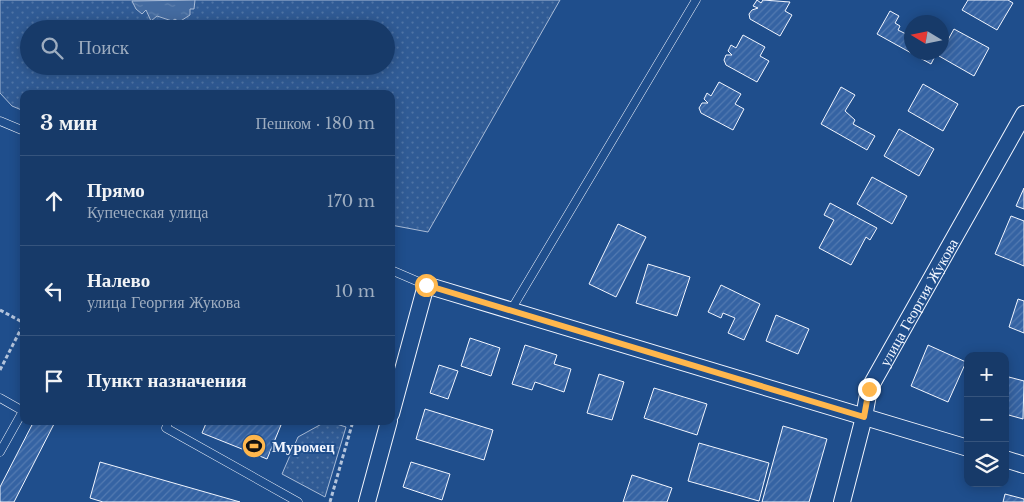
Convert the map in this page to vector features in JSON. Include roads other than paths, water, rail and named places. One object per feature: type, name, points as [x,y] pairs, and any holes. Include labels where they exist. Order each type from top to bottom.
[{"type":"street","name":"улица Георгия Жукова","points":[[842,502],[864,417],[869,389],[1023,118]]},
{"type":"street","points":[[395,399],[426,285],[964,447]]},
{"type":"street","points":[[367,502],[388,425]]},
{"type":"street","points":[[1009,460],[1024,465]]},
{"type":"lane","points":[[511,310],[696,0]]},
{"type":"lane","points":[[0,121],[20,129]]},
{"type":"lane","points":[[395,272],[426,285]]},
{"type":"lane","points":[[0,398],[20,409]]},
{"type":"lane","points":[[0,452],[20,418]]},
{"type":"lane","points":[[167,425],[166,428],[298,502]]},
{"type":"water","points":[[195,0],[194,9],[190,9],[190,15],[182,20],[169,20],[157,16],[151,20],[146,10],[142,14],[136,9],[132,1]]},
{"type":"place","name":"Муромец","points":[[254,446]]}]
